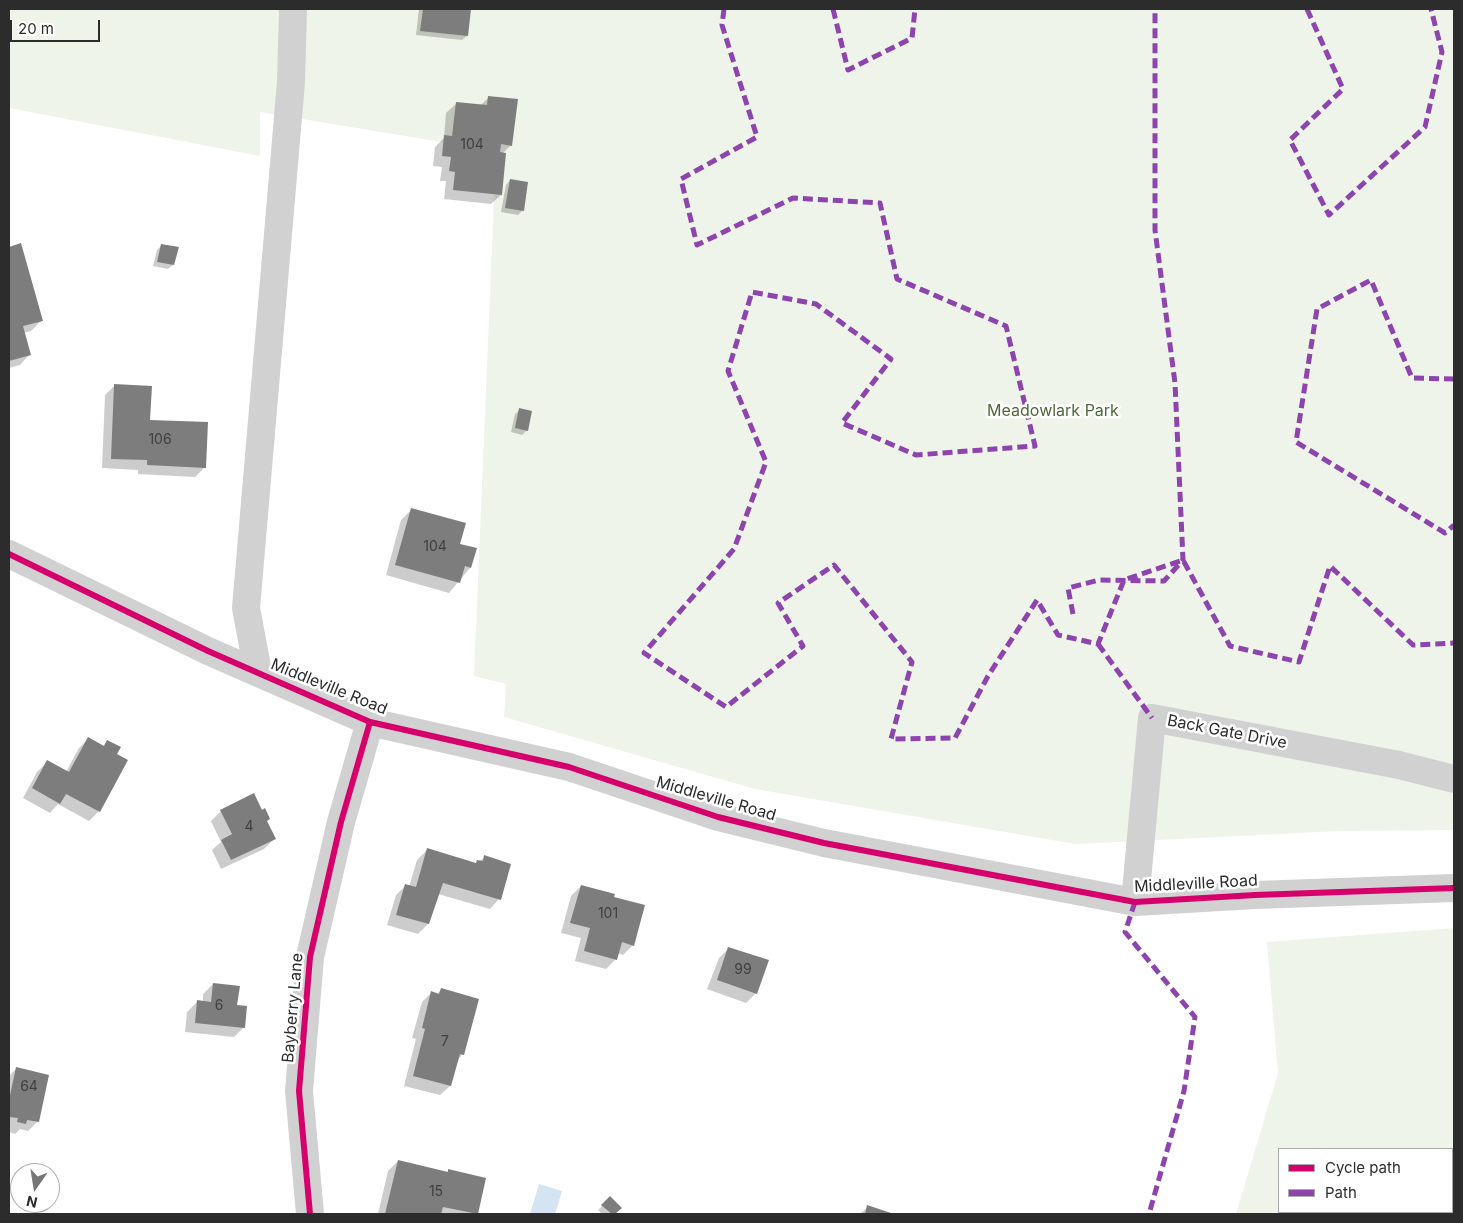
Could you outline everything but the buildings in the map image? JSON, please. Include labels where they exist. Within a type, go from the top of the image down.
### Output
[{"type":"street","points":[[258,672],[246,608],[291,82],[293,9]]},
{"type":"street","name":"Middleville Road","points":[[9,554],[208,651],[370,722],[569,767],[718,818],[824,843],[1135,902],[1255,894],[1454,888]]},
{"type":"street","name":"Back Gate Drive","points":[[1135,902],[1152,718],[1399,764],[1454,779]]},
{"type":"street","name":"Bayberry Lane","points":[[310,1214],[299,1091],[310,957],[341,822],[370,722]]},
{"type":"green space","name":"Meadowlark Park","points":[[9,9],[1454,9],[1454,830],[1341,831],[1075,844],[755,789],[504,717],[506,684],[474,676],[496,151],[260,112],[260,156],[9,108]]},
{"type":"green space","points":[[1454,928],[1454,1214],[1236,1214],[1278,1073],[1267,942]]},
{"type":"water","points":[[539,1184],[562,1191],[555,1214],[530,1214]]},
{"type":"marked path","points":[[724,9],[722,25],[757,137],[681,179],[697,245],[793,198],[880,203],[897,279],[1006,326],[1035,446],[916,455],[842,423],[891,359],[816,304],[752,292],[728,371],[766,462],[734,549],[644,653],[726,707],[803,646],[778,603],[834,565],[912,662],[891,739],[955,738],[988,676],[1037,600],[1058,635],[1098,644],[1124,580],[1183,560],[1230,646],[1299,662],[1330,566],[1413,645],[1454,643]]},
{"type":"marked path","points":[[833,9],[848,70],[912,38],[915,9]]},
{"type":"marked path","points":[[1073,614],[1068,588],[1099,580],[1164,581],[1183,560],[1175,383],[1155,230],[1155,9]]},
{"type":"marked path","points":[[1307,9],[1343,89],[1290,140],[1329,215],[1425,127],[1442,52],[1431,9]]},
{"type":"marked path","points":[[1454,379],[1412,378],[1371,280],[1317,309],[1296,442],[1445,533],[1454,525]]},
{"type":"marked path","points":[[1098,644],[1152,718]]},
{"type":"marked path","points":[[1135,902],[1125,932],[1195,1017],[1184,1091],[1149,1214]]},
{"type":"cycle path","points":[[9,554],[208,651],[370,722],[569,767],[718,817],[824,843],[1135,902],[1255,895],[1454,888]]},
{"type":"cycle path","points":[[310,1214],[299,1091],[310,957],[341,822],[370,722]]}]
